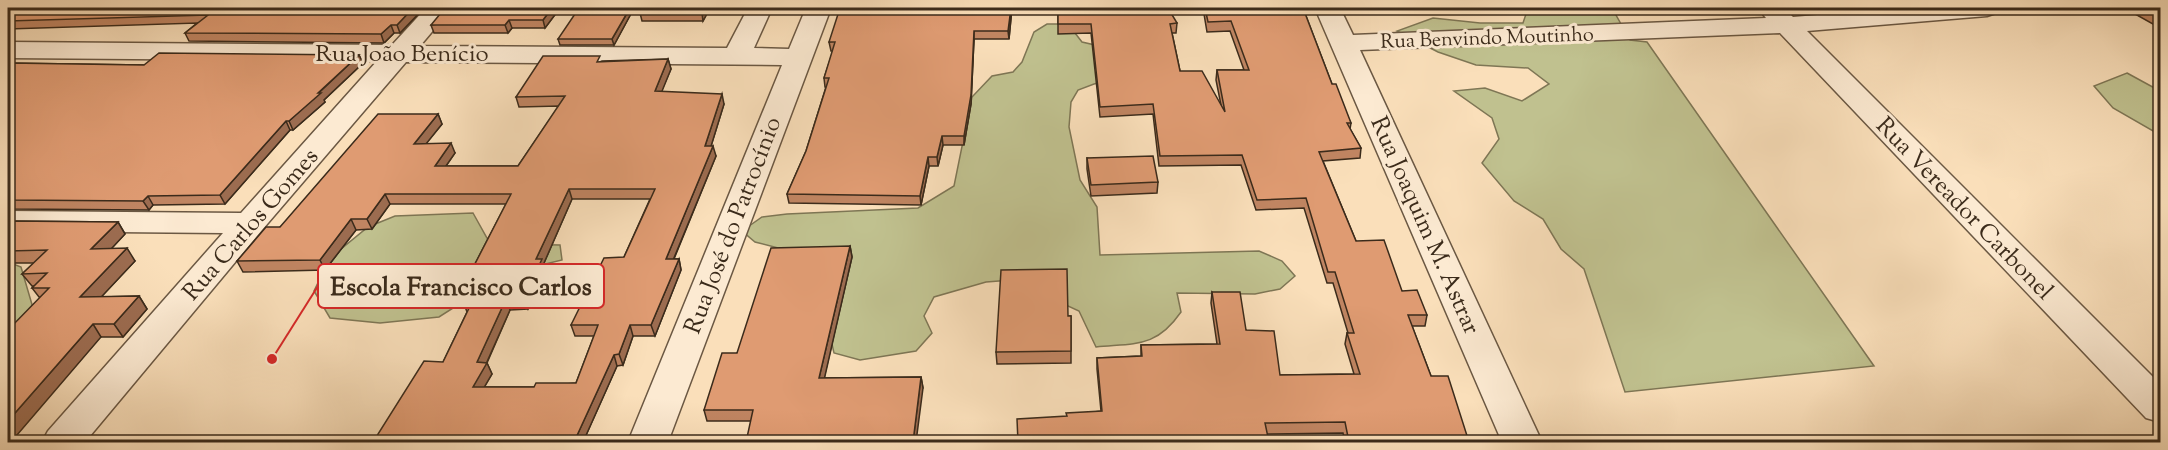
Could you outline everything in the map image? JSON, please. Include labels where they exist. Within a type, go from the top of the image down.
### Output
[{"type":"street","name":"Rua Carlos Gomes","points":[[62,442],[439,8]]},
{"type":"street","points":[[737,55],[760,8]]},
{"type":"street","name":"Rua José do Patrocínio","points":[[648,442],[818,8]]},
{"type":"street","name":"Rua Joaquim M. Astrar","points":[[1329,8],[1522,442]]},
{"type":"street","name":"Rua Benvindo Moutinho","points":[[1346,43],[1778,16],[1987,8]]},
{"type":"street","name":"Rua Vereador Carbonel","points":[[1778,16],[2160,408]]},
{"type":"street","name":"Rua João Benício","points":[[8,50],[797,57]]},
{"type":"street","points":[[8,221],[250,223]]},
{"type":"green space","points":[[1528,8],[1612,8],[1630,40],[1647,42],[1874,366],[1625,392],[1584,269],[1561,249],[1543,219],[1514,201],[1482,163],[1499,139],[1492,118],[1454,91],[1485,88],[1522,101],[1549,84],[1528,68],[1476,65],[1438,52],[1397,31],[1433,18],[1480,23],[1523,23]]},
{"type":"green space","points":[[1047,24],[1068,24],[1082,42],[1121,51],[1132,75],[1078,90],[1071,102],[1069,127],[1080,180],[1097,207],[1100,255],[1259,251],[1282,261],[1295,276],[1280,289],[1255,294],[1177,293],[1181,312],[1172,324],[1154,338],[1134,344],[1096,347],[1079,311],[1012,280],[986,282],[934,297],[924,316],[932,333],[916,351],[860,360],[834,353],[814,267],[801,254],[755,242],[742,231],[762,217],[918,208],[954,186],[972,97],[992,76],[1013,72],[1022,62],[1034,32]]},
{"type":"green space","points":[[2127,73],[2160,91],[2160,135],[2113,108],[2094,86]]},
{"type":"green space","points":[[473,213],[487,238],[508,244],[560,245],[562,260],[508,273],[439,317],[380,323],[330,318],[314,291],[330,258],[368,227],[395,216]]},
{"type":"green space","points":[[8,262],[21,267],[33,308],[8,350]]},
{"type":"building","points":[[8,8],[413,8],[397,25],[391,25],[381,34],[185,33],[208,15],[8,21]]},
{"type":"building","points":[[445,8],[552,8],[543,20],[509,20],[505,25],[431,25]]},
{"type":"building","points":[[579,8],[630,8],[612,39],[558,39]]},
{"type":"building","points":[[643,8],[704,8],[702,13],[640,13]]},
{"type":"building","points":[[840,8],[1011,8],[1008,31],[974,31],[971,95],[964,136],[942,136],[937,157],[928,157],[920,196],[787,194],[806,151],[829,78],[824,78],[835,42],[829,42]]},
{"type":"building","points":[[1058,8],[1168,8],[1177,23],[1170,24],[1180,71],[1202,71],[1225,112],[1217,70],[1249,70],[1231,21],[1208,22],[1205,8],[1303,8],[1332,84],[1336,84],[1351,123],[1347,123],[1361,148],[1319,152],[1356,241],[1384,240],[1402,291],[1417,290],[1427,315],[1408,315],[1431,376],[1448,376],[1469,442],[1349,442],[1345,422],[1265,423],[1269,442],[1018,442],[1017,419],[1102,411],[1097,358],[1142,356],[1141,345],[1220,344],[1212,292],[1240,292],[1246,330],[1274,331],[1280,375],[1360,374],[1347,333],[1354,333],[1335,272],[1328,272],[1306,198],[1257,200],[1242,155],[1160,156],[1153,104],[1100,107],[1091,24],[1058,24]]},
{"type":"building","points":[[2148,8],[2160,8],[2160,14]]},
{"type":"building","points":[[159,53],[359,55],[318,93],[321,93],[289,121],[286,121],[220,195],[148,196],[143,201],[8,200],[8,63],[144,65]]},
{"type":"building","points":[[543,56],[600,56],[597,62],[668,59],[655,91],[722,94],[705,146],[713,146],[666,259],[679,259],[651,325],[630,325],[619,354],[614,355],[574,442],[373,442],[424,361],[443,362],[473,300],[463,301],[469,289],[462,289],[511,194],[385,194],[367,219],[351,219],[320,260],[237,261],[266,227],[280,227],[378,114],[438,114],[414,144],[451,143],[435,166],[518,166],[565,96],[516,97]],"holes":[[[569,189],[655,189],[624,257],[604,258],[571,325],[598,325],[576,383],[536,383],[534,387],[473,387],[487,363],[477,362],[506,299],[524,298],[542,259],[536,259]]]},
{"type":"building","points":[[1153,156],[1158,182],[1091,185],[1087,158]]},
{"type":"building","points":[[8,221],[118,222],[91,249],[127,248],[80,297],[139,296],[114,324],[93,324],[8,421],[8,330],[49,288],[32,288],[47,273],[22,274],[47,250],[8,251]]},
{"type":"building","points":[[850,246],[819,378],[921,377],[913,442],[746,442],[753,410],[704,410],[722,353],[737,353],[771,248]]},
{"type":"building","points":[[1067,269],[1071,351],[996,352],[1001,270]]},
{"type":"place","name":"Escola Francisco Carlos","points":[[272,359]]}]
